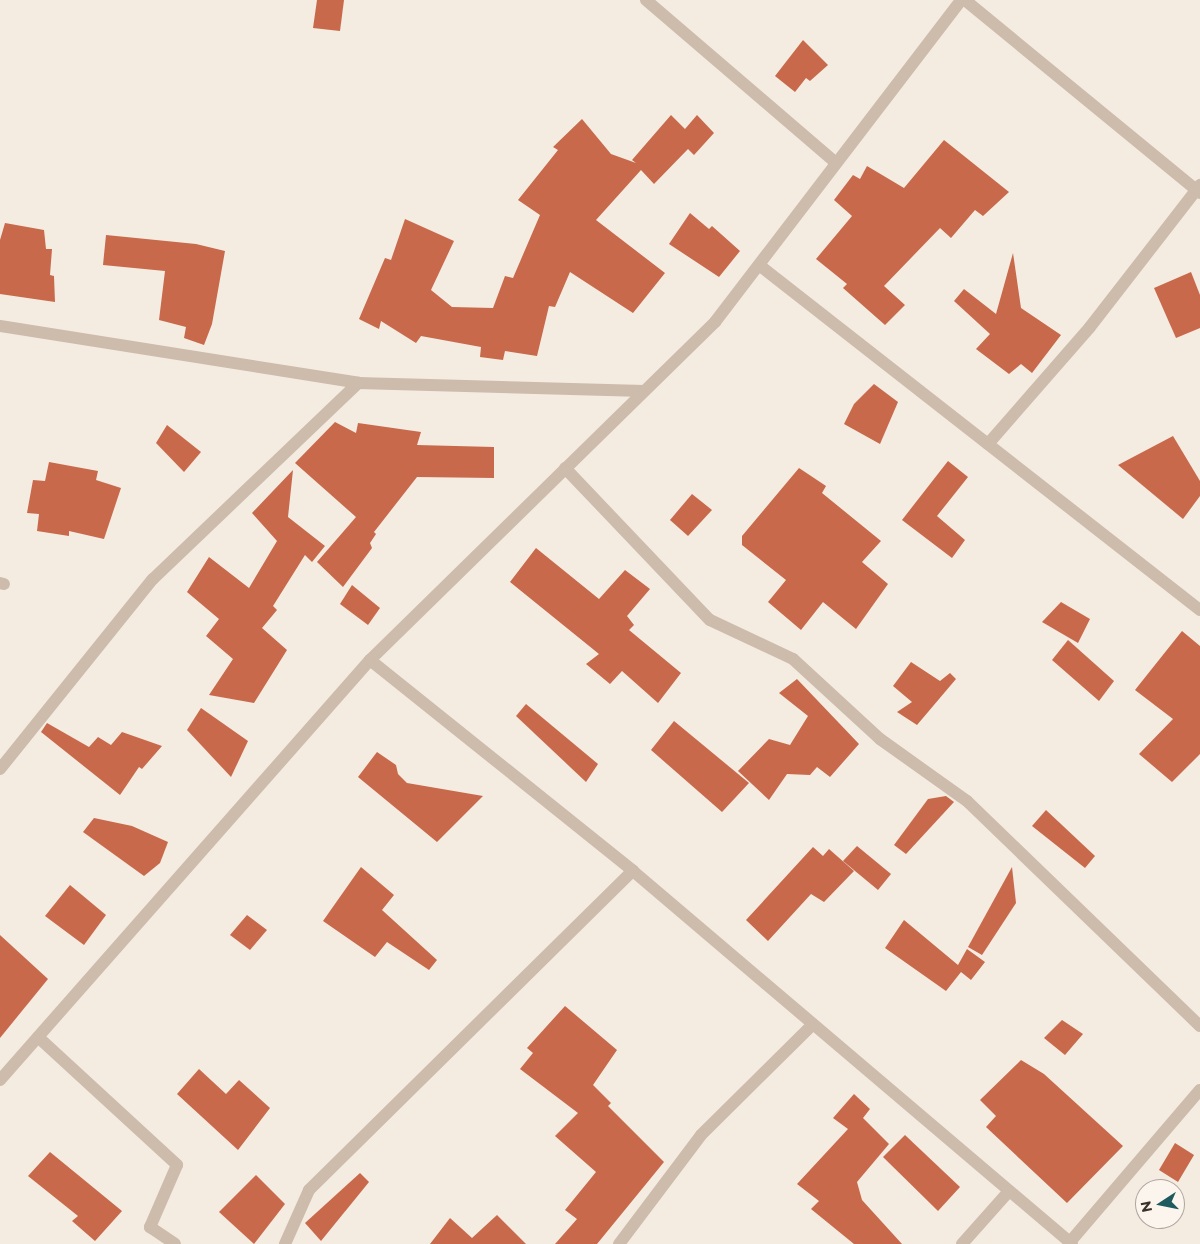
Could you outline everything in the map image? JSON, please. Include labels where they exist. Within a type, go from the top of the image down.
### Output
[{"type":"street","points":[[646,0],[836,163]]},
{"type":"street","points":[[0,1080],[370,660],[715,322],[961,0]]},
{"type":"street","points":[[966,0],[1199,189],[1090,327],[988,444]]},
{"type":"street","points":[[758,265],[1200,610]]},
{"type":"street","points":[[0,326],[358,383],[644,392]]},
{"type":"street","points":[[0,769],[153,578],[358,383]]},
{"type":"street","points":[[565,468],[710,620],[794,659],[880,739],[968,801],[1200,1026]]},
{"type":"street","points":[[370,660],[633,871],[812,1025],[1071,1243],[1200,1090]]},
{"type":"street","points":[[285,1244],[309,1190],[633,871]]},
{"type":"street","points":[[619,1244],[701,1135],[812,1025]]},
{"type":"street","points":[[38,1036],[177,1165],[150,1227],[175,1244]]},
{"type":"street","points":[[962,1244],[1009,1191]]},
{"type":"building","points":[[317,0],[344,0],[340,31],[313,28]]},
{"type":"building","points":[[803,40],[828,65],[810,81],[806,78],[795,92],[775,76]]},
{"type":"building","points":[[671,115],[685,129],[697,115],[714,133],[694,155],[688,149],[654,184],[641,170],[596,220],[665,273],[633,313],[570,272],[555,307],[549,306],[537,356],[505,351],[503,360],[480,357],[481,347],[421,336],[416,343],[381,321],[379,329],[359,319],[385,258],[391,260],[405,219],[454,241],[431,290],[452,307],[493,308],[505,276],[513,278],[540,215],[518,200],[558,150],[553,147],[582,119],[611,154],[636,163],[632,160]]},
{"type":"building","points":[[944,140],[1009,192],[983,216],[975,210],[951,238],[940,228],[884,286],[905,305],[885,325],[843,288],[847,284],[816,259],[852,216],[834,200],[853,175],[860,179],[867,166],[904,188]]},
{"type":"building","points":[[690,213],[709,229],[712,226],[740,251],[719,277],[669,244]]},
{"type":"building","points":[[5,223],[44,230],[46,249],[52,249],[50,275],[54,276],[55,302],[0,294],[0,240]]},
{"type":"building","points":[[106,235],[196,244],[225,251],[212,324],[204,345],[184,338],[186,327],[159,320],[165,271],[103,265]]},
{"type":"building","points":[[1013,253],[1021,308],[1061,335],[1032,373],[1021,364],[1009,374],[976,349],[990,334],[954,301],[964,289],[996,314]]},
{"type":"building","points":[[1191,272],[1200,295],[1200,328],[1176,338],[1154,288]]},
{"type":"building","points":[[874,384],[898,402],[880,444],[844,424],[854,404]]},
{"type":"building","points":[[335,422],[356,433],[358,423],[421,432],[417,445],[494,447],[494,478],[417,477],[374,532],[376,534],[370,543],[372,548],[343,587],[317,562],[356,517],[295,463]]},
{"type":"building","points":[[167,425],[201,452],[184,472],[156,443]]},
{"type":"building","points":[[1173,436],[1200,481],[1200,496],[1183,519],[1118,465]]},
{"type":"building","points":[[948,461],[968,477],[937,516],[965,540],[952,558],[902,520]]},
{"type":"building","points":[[49,462],[98,471],[96,480],[121,488],[104,539],[69,531],[69,536],[37,531],[39,514],[27,513],[33,480],[45,481]]},
{"type":"building","points":[[799,468],[826,486],[822,493],[881,541],[862,562],[888,584],[856,629],[823,602],[801,630],[768,602],[786,580],[742,545],[742,536]]},
{"type":"building","points":[[293,470],[288,517],[325,546],[312,562],[305,555],[273,606],[277,610],[262,628],[287,650],[254,703],[209,695],[233,659],[206,636],[219,619],[187,592],[209,557],[249,588],[277,541],[252,513]]},
{"type":"building","points":[[692,494],[712,510],[688,536],[670,520]]},
{"type":"building","points":[[536,548],[599,599],[625,570],[650,589],[627,616],[634,625],[629,630],[681,673],[658,703],[622,671],[610,684],[586,664],[599,654],[510,582]]},
{"type":"building","points":[[352,585],[380,608],[368,625],[340,604]]},
{"type":"building","points":[[1061,602],[1090,619],[1078,643],[1042,622]]},
{"type":"building","points":[[1182,631],[1200,646],[1200,754],[1172,782],[1139,754],[1173,719],[1135,690]]},
{"type":"building","points":[[1068,640],[1114,681],[1099,701],[1052,660]]},
{"type":"building","points":[[911,662],[940,681],[950,673],[956,679],[917,725],[897,712],[912,702],[893,686]]},
{"type":"building","points":[[797,679],[859,744],[830,777],[817,767],[810,775],[787,774],[769,800],[738,771],[769,739],[790,745],[808,716],[779,693]]},
{"type":"building","points":[[526,704],[598,764],[586,782],[516,716]]},
{"type":"building","points":[[201,708],[248,741],[231,777],[187,730]]},
{"type":"building","points":[[674,721],[749,783],[722,812],[651,750]]},
{"type":"building","points":[[47,723],[89,747],[98,737],[111,745],[122,732],[162,746],[142,769],[139,767],[120,795],[41,732]]},
{"type":"building","points":[[377,752],[396,765],[398,774],[407,783],[483,796],[437,842],[358,777]]},
{"type":"building","points":[[946,796],[954,802],[906,854],[894,845],[928,799]]},
{"type":"building","points":[[1046,810],[1095,856],[1085,868],[1032,826]]},
{"type":"building","points":[[94,818],[132,826],[168,842],[160,863],[144,876],[83,832]]},
{"type":"building","points":[[857,846],[891,874],[878,890],[843,861]]},
{"type":"building","points":[[813,847],[823,856],[829,849],[854,871],[824,902],[811,894],[768,941],[746,920]]},
{"type":"building","points":[[361,867],[394,895],[382,910],[437,960],[429,970],[387,942],[375,957],[323,921]]},
{"type":"building","points":[[1012,867],[1016,903],[982,955],[968,947]]},
{"type":"building","points":[[70,885],[106,915],[84,945],[45,916]]},
{"type":"building","points":[[247,915],[267,930],[250,950],[230,935]]},
{"type":"building","points":[[904,920],[958,965],[967,949],[985,962],[971,980],[961,972],[946,991],[885,948]]},
{"type":"building","points":[[0,935],[48,979],[0,1038]]},
{"type":"building","points":[[565,1006],[617,1050],[593,1085],[611,1103],[608,1106],[664,1162],[597,1244],[555,1244],[577,1219],[565,1210],[596,1172],[555,1136],[578,1113],[520,1069],[533,1053],[527,1048]]},
{"type":"building","points":[[1062,1020],[1083,1034],[1065,1055],[1044,1038]]},
{"type":"building","points":[[1021,1060],[1044,1074],[1123,1146],[1067,1203],[986,1127],[996,1116],[980,1100]]},
{"type":"building","points":[[199,1069],[226,1094],[239,1080],[270,1108],[238,1150],[177,1094]]},
{"type":"building","points":[[854,1094],[870,1109],[863,1118],[889,1144],[857,1182],[862,1200],[902,1244],[854,1244],[811,1209],[819,1201],[797,1184],[848,1129],[833,1118]]},
{"type":"building","points":[[905,1135],[960,1187],[938,1211],[883,1157]]},
{"type":"building","points":[[1175,1143],[1194,1155],[1180,1179],[1173,1179],[1159,1170]]},
{"type":"building","points":[[50,1152],[122,1211],[95,1241],[72,1221],[78,1216],[28,1176]]},
{"type":"building","points":[[360,1173],[369,1182],[321,1241],[305,1223]]},
{"type":"building","points":[[256,1175],[285,1204],[254,1244],[219,1212]]},
{"type":"building","points":[[497,1215],[526,1244],[430,1244],[450,1218],[472,1238]]}]
